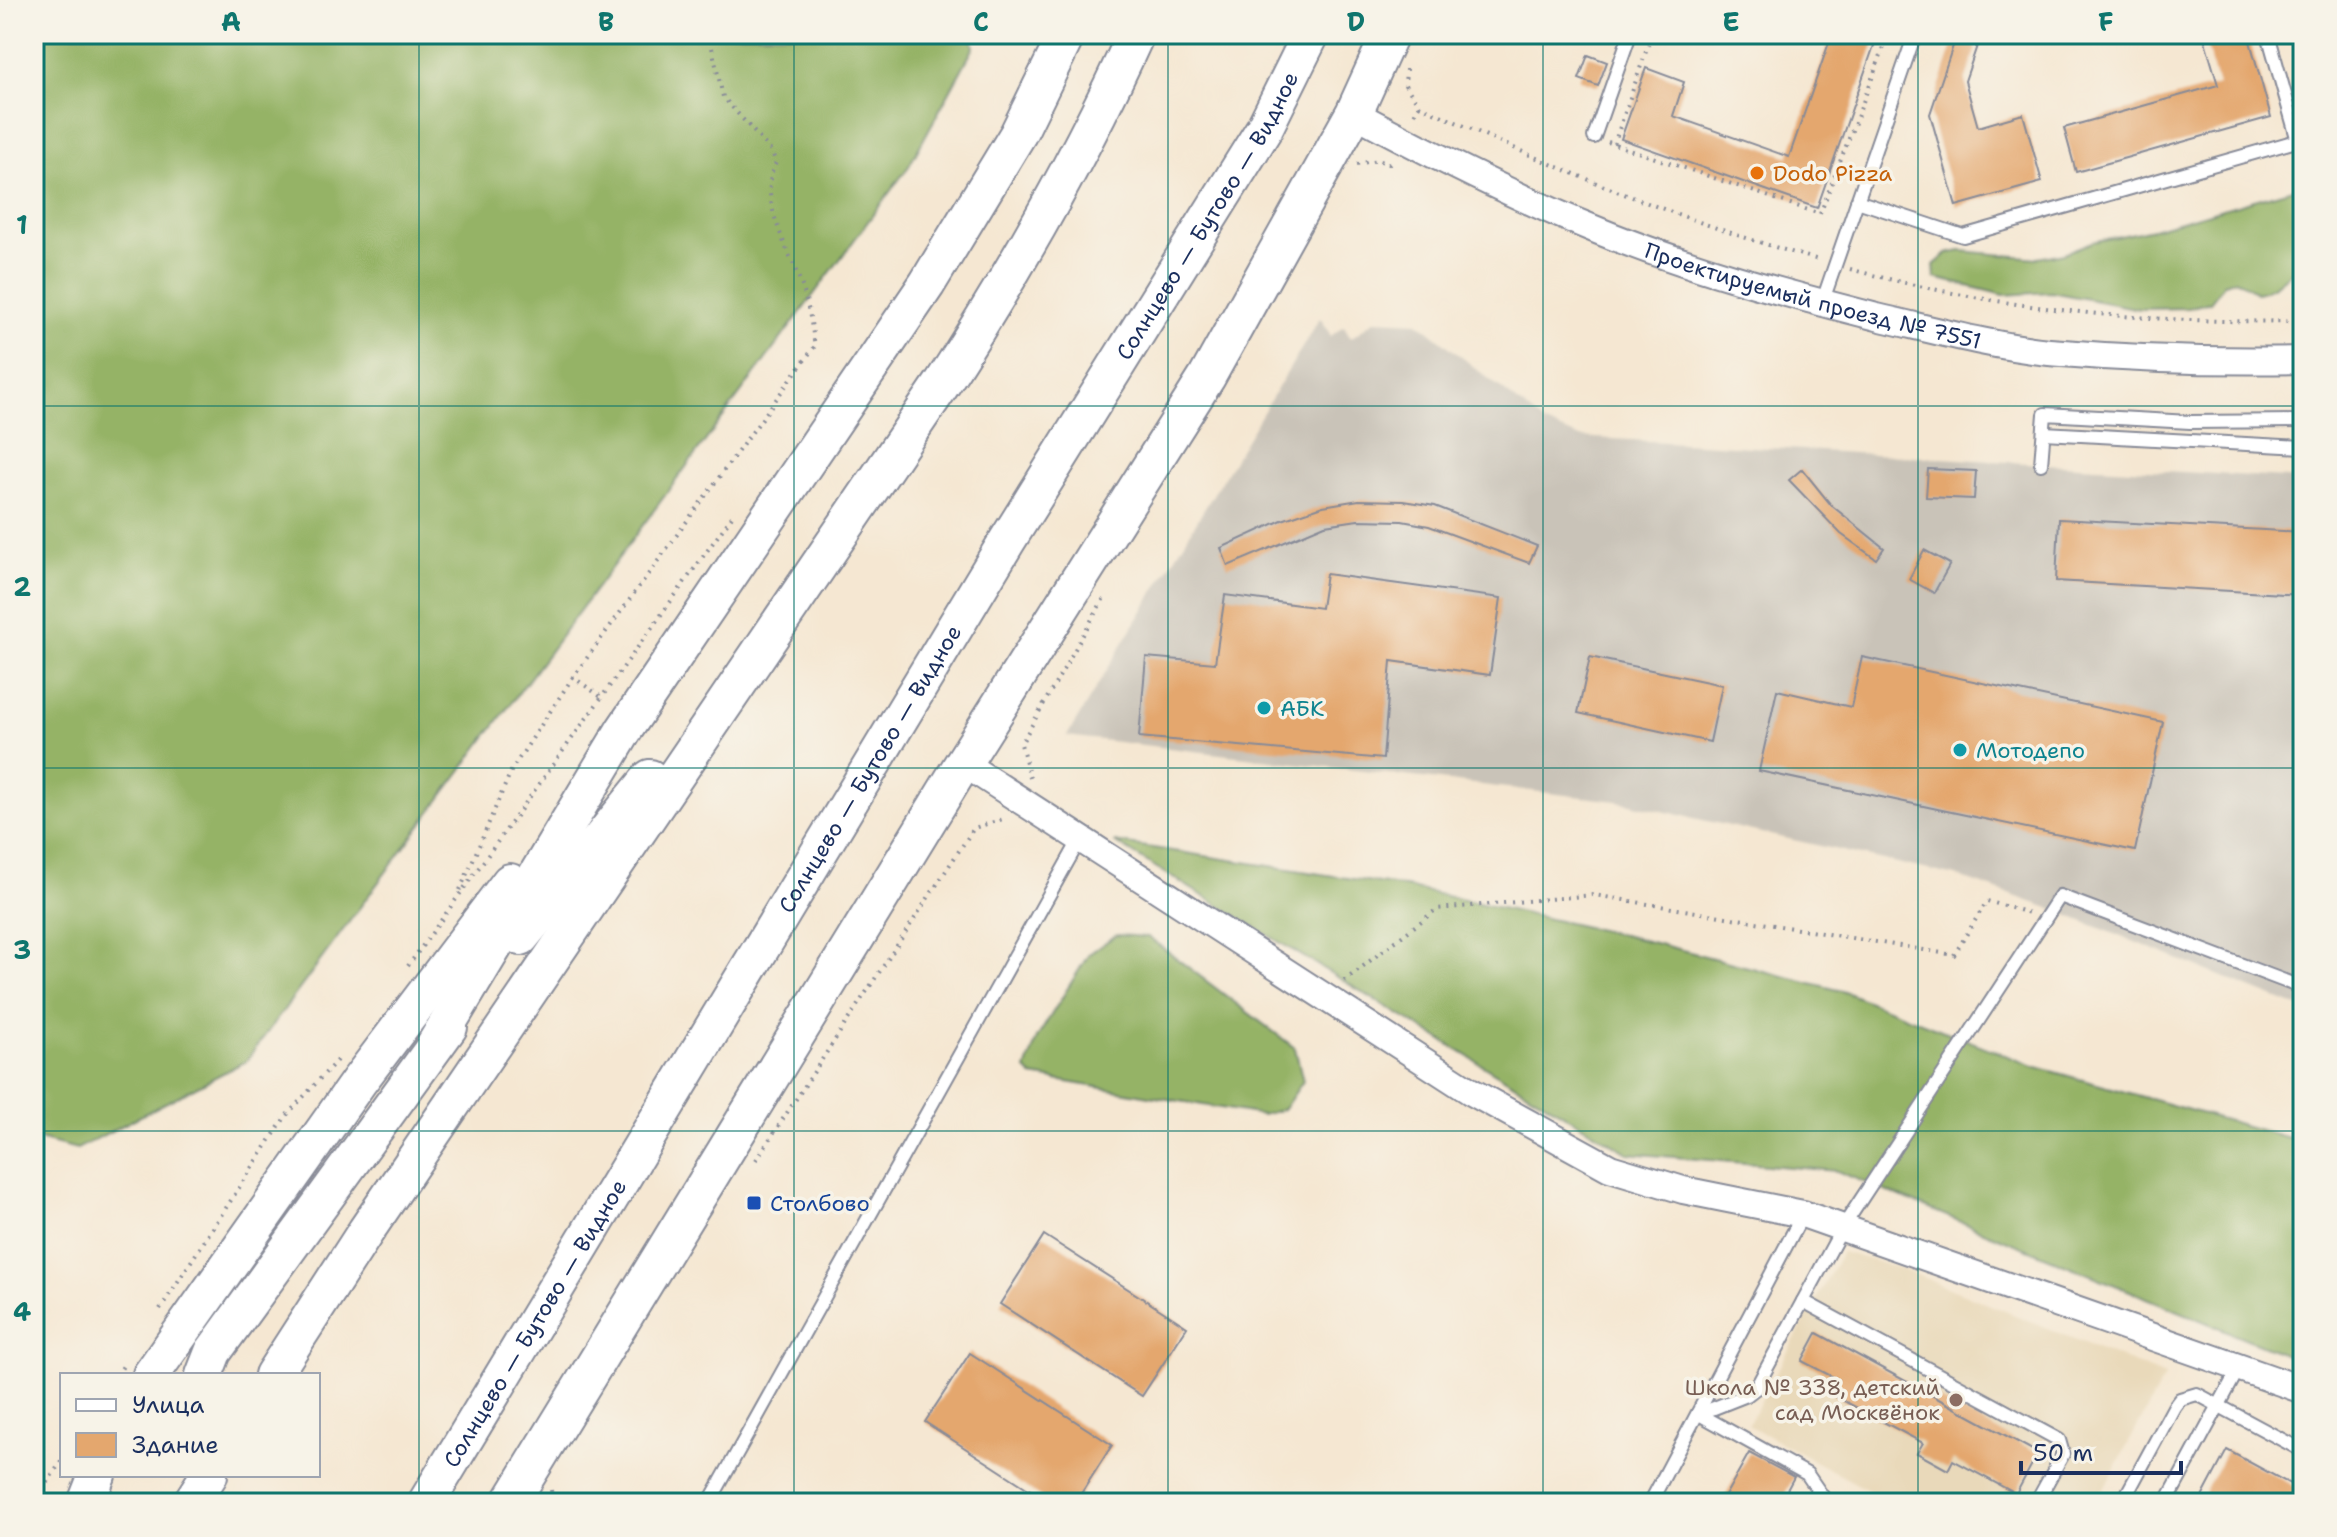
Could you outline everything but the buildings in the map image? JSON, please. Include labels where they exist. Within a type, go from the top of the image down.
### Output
[{"type":"main road","points":[[138,1368],[624,730],[927,284],[1018,134],[1067,34]]},
{"type":"main road","points":[[274,1373],[366,1231],[826,558],[999,296],[1072,164],[1136,34]]},
{"type":"main road","name":"Солнцево — Бутово — Видное","points":[[426,1503],[1007,541],[1264,129],[1311,34]]},
{"type":"main road","points":[[516,1499],[963,763],[1207,377],[1354,113],[1390,34]]},
{"type":"main road","points":[[205,1373],[213,1352],[295,1243],[434,1046],[826,558]]},
{"type":"main road","points":[[434,1046],[624,730]]},
{"type":"main road","points":[[86,1503],[96,1477]]},
{"type":"main road","points":[[183,1477],[185,1503]]},
{"type":"main road","points":[[191,1503],[208,1477]]},
{"type":"street","name":"Проектируемый проезд № 7551","points":[[1354,113],[1472,175],[1602,233],[1710,272],[1822,303],[1969,339],[2047,351],[2243,361],[2303,360]]},
{"type":"street","points":[[963,763],[1079,841],[1470,1091],[1610,1168],[1683,1190],[1803,1214],[2303,1390]]},
{"type":"lane","points":[[1594,137],[1630,34]]},
{"type":"lane","points":[[1822,303],[1915,34]]},
{"type":"lane","points":[[1857,201],[1963,236],[2300,140],[2268,34]]},
{"type":"lane","points":[[2041,464],[2045,414],[2190,422],[2303,421]]},
{"type":"lane","points":[[2044,433],[2303,447]]},
{"type":"lane","points":[[709,1503],[1079,841]]},
{"type":"lane","points":[[1699,1414],[1747,1395],[1756,1388],[1843,1227],[2060,896],[2303,988]]},
{"type":"lane","points":[[1650,1503],[1803,1214]]},
{"type":"lane","points":[[1803,1301],[2059,1440],[2063,1454],[2036,1503]]},
{"type":"lane","points":[[2166,1503],[2239,1368]]},
{"type":"lane","points":[[2122,1503],[2180,1399],[2197,1394],[2303,1451]]},
{"type":"lane","points":[[1699,1414],[1799,1469],[1813,1481],[1827,1503]]},
{"type":"path","points":[[456,899],[512,769],[573,677],[815,346],[804,292],[776,221],[769,174],[776,163],[772,152],[723,97],[709,34]]},
{"type":"path","points":[[1614,144],[1652,34]]},
{"type":"path","points":[[1594,137],[1820,214],[1889,34]]},
{"type":"path","points":[[403,972],[736,511]]},
{"type":"path","points":[[573,677],[600,697]]},
{"type":"path","points":[[748,1172],[974,828],[1012,816]]},
{"type":"path","points":[[1324,997],[1437,909],[1594,895],[1954,955],[1987,901],[2046,918]]},
{"type":"path","points":[[159,1310],[286,1116],[340,1057]]},
{"type":"path","points":[[34,1503],[60,1463]]},
{"type":"path","points":[[2046,1485],[2080,1503]]},
{"type":"shaded area","points":[[1320,318],[1331,336],[1344,326],[1351,338],[1375,320],[1418,322],[1545,424],[1578,437],[2303,479],[2303,1009],[2052,909],[1956,876],[1617,801],[1067,736]]},
{"type":"shaded area","name":"Школа № 338, детский сад Москвёнок","points":[[1842,1252],[1902,1269],[2165,1376],[2096,1503],[1892,1503],[1748,1425]]},
{"type":"green space","points":[[34,34],[972,34],[974,47],[909,166],[246,1061],[77,1149],[34,1138]]},
{"type":"green space","points":[[2303,186],[2303,268],[2290,273],[2265,291],[2256,293],[2236,279],[2225,283],[2210,302],[2188,308],[2140,309],[2051,292],[2004,295],[1935,278],[1934,265],[1947,254],[1961,251],[2038,258]]},
{"type":"green space","points":[[1114,842],[1405,887],[1627,936],[1842,991],[2033,1066],[2303,1142],[2303,1362],[1837,1171],[1628,1153]]},
{"type":"green space","points":[[1116,935],[1148,937],[1295,1048],[1303,1081],[1284,1109],[1262,1115],[1032,1076],[1026,1070],[1037,1038],[1089,954]]},
{"type":"place","name":"Dodo Pizza","points":[[1757,173]]},
{"type":"place","name":"АБК","points":[[1264,708]]},
{"type":"place","name":"Мотодепо","points":[[1960,750]]},
{"type":"place","name":"Столбово","points":[[754,1203]]},
{"type":"place","name":"Школа № 338, детский сад Москвёнок","points":[[1956,1400]]}]
